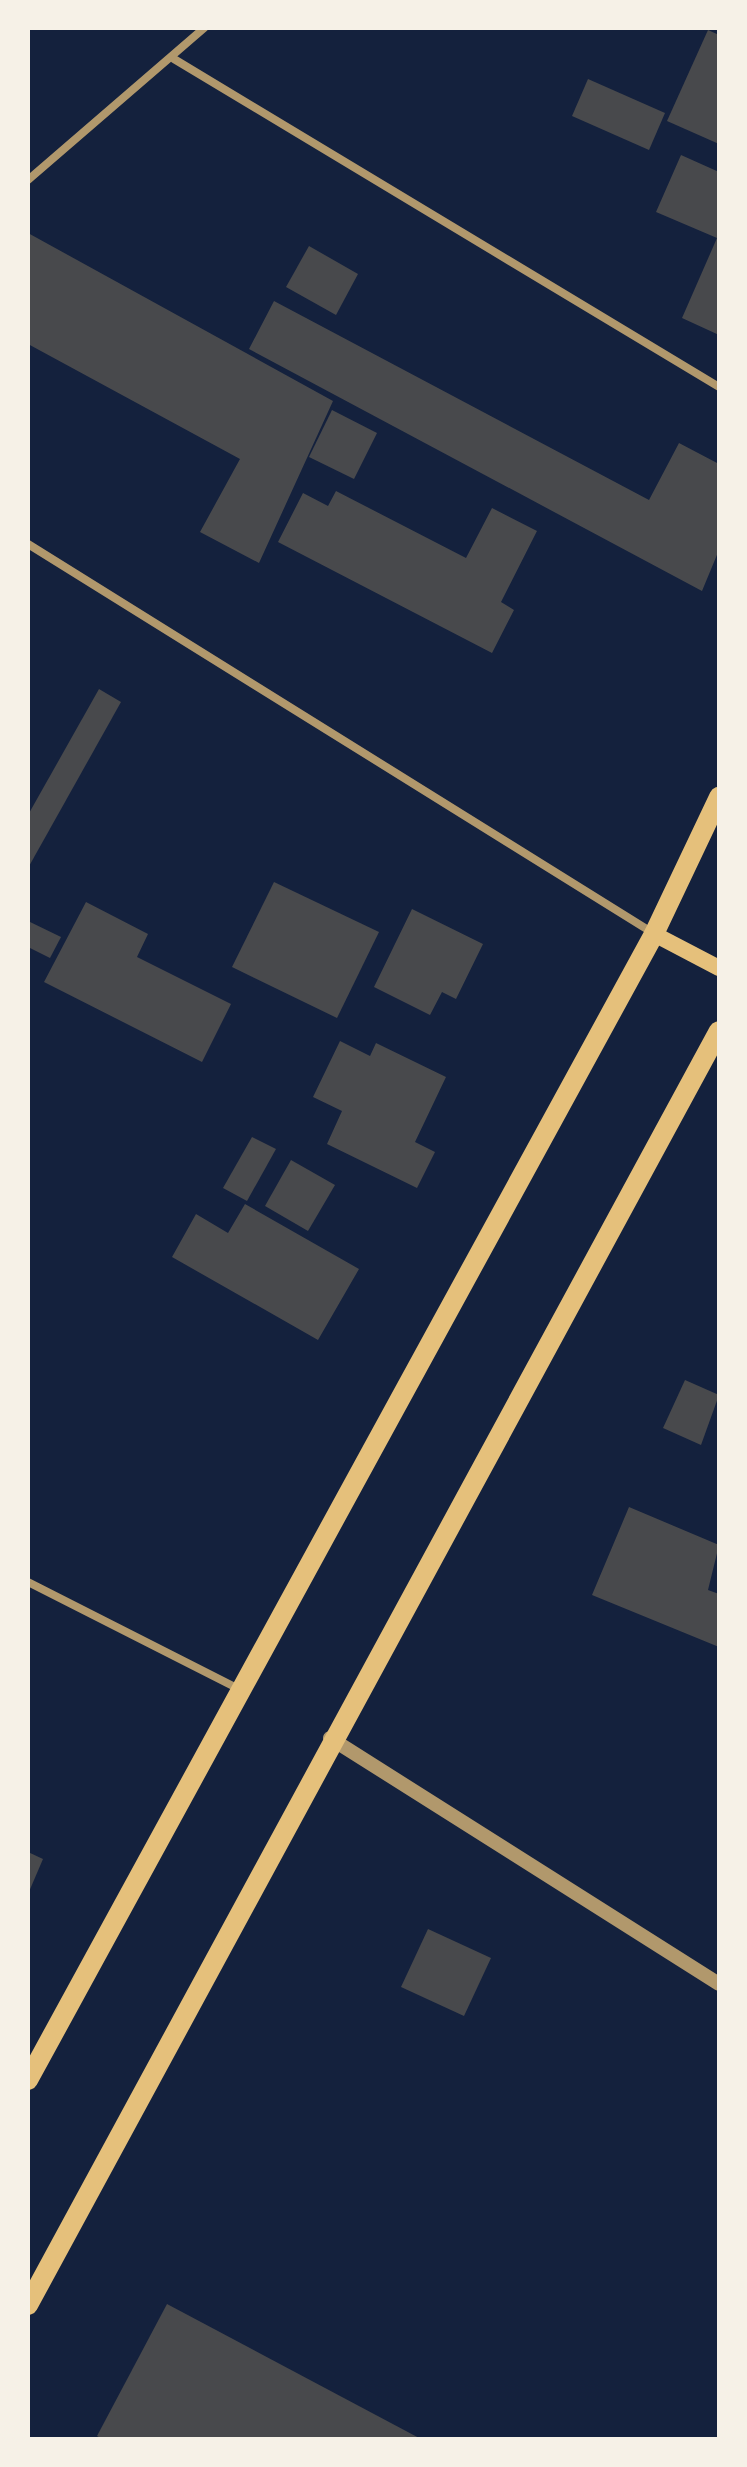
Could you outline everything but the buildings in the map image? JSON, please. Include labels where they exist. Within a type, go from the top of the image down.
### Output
[{"type":"main road","points":[[28,2080],[654,934],[719,797]]},
{"type":"main road","points":[[654,934],[719,968]]},
{"type":"main road","points":[[28,2305],[330,1738],[719,1031]]},
{"type":"street","points":[[28,180],[174,59],[204,28]]},
{"type":"street","points":[[174,59],[719,387]]},
{"type":"street","points":[[28,544],[654,934]]},
{"type":"street","points":[[28,1582],[239,1689]]},
{"type":"street","points":[[330,1738],[719,1984]]}]
